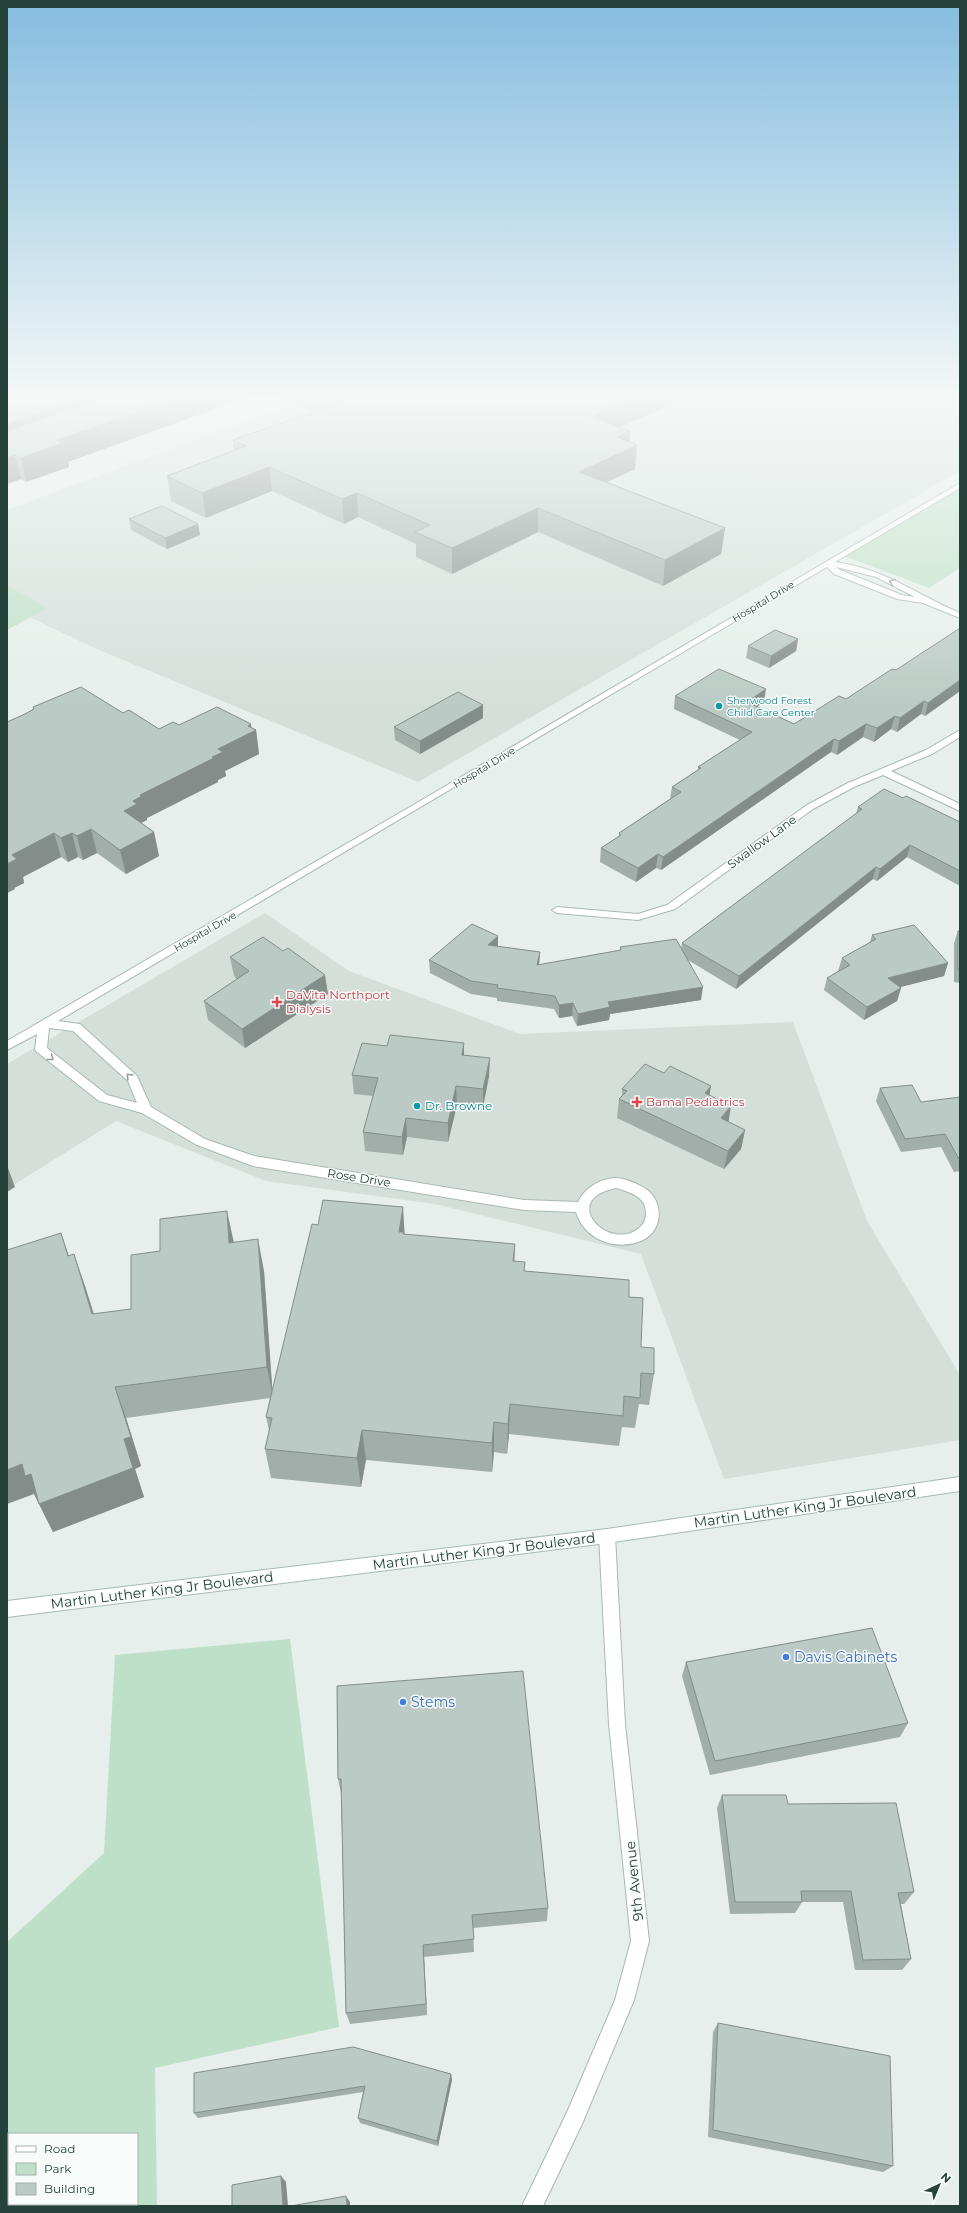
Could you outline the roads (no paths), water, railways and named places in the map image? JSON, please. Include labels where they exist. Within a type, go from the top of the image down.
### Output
[{"type":"street","name":"Hospital Drive","points":[[7,1046],[418,806],[932,501]]},
{"type":"street","points":[[827,563],[837,572],[900,597],[925,601],[960,616]]},
{"type":"street","name":"Swallow Lane","points":[[557,910],[638,917],[671,907],[810,806],[851,785],[885,772],[929,752],[960,733]]},
{"type":"street","points":[[885,772],[960,808]]},
{"type":"street","points":[[44,1024],[76,1027],[133,1078],[146,1110]]},
{"type":"street","name":"Rose Drive","points":[[44,1024],[41,1050],[103,1098],[146,1110],[202,1142],[253,1161],[524,1205],[582,1207]]},
{"type":"street","points":[[616,1183],[628,1185],[638,1189],[647,1196],[653,1205],[654,1214],[652,1223],[646,1231],[626,1239],[614,1239],[593,1230],[586,1223],[582,1207],[587,1196],[594,1189],[604,1185],[616,1183]]},
{"type":"street","name":"Martin Luther King Jr Boulevard","points":[[7,1609],[607,1536],[960,1484]]},
{"type":"street","name":"9th Avenue","points":[[532,2206],[575,2117],[624,2000],[640,1942],[617,1724],[607,1536]]},
{"type":"place","name":"Sherwood Forest Child Care Center","points":[[719,706]]},
{"type":"place","name":"DaVita Northport Dialysis","points":[[277,1002]]},
{"type":"place","name":"Bama Pediatrics","points":[[637,1102]]},
{"type":"place","name":"Dr. Browne","points":[[417,1106]]},
{"type":"place","name":"Davis Cabinets","points":[[786,1657]]},
{"type":"place","name":"Stems","points":[[403,1702]]}]
